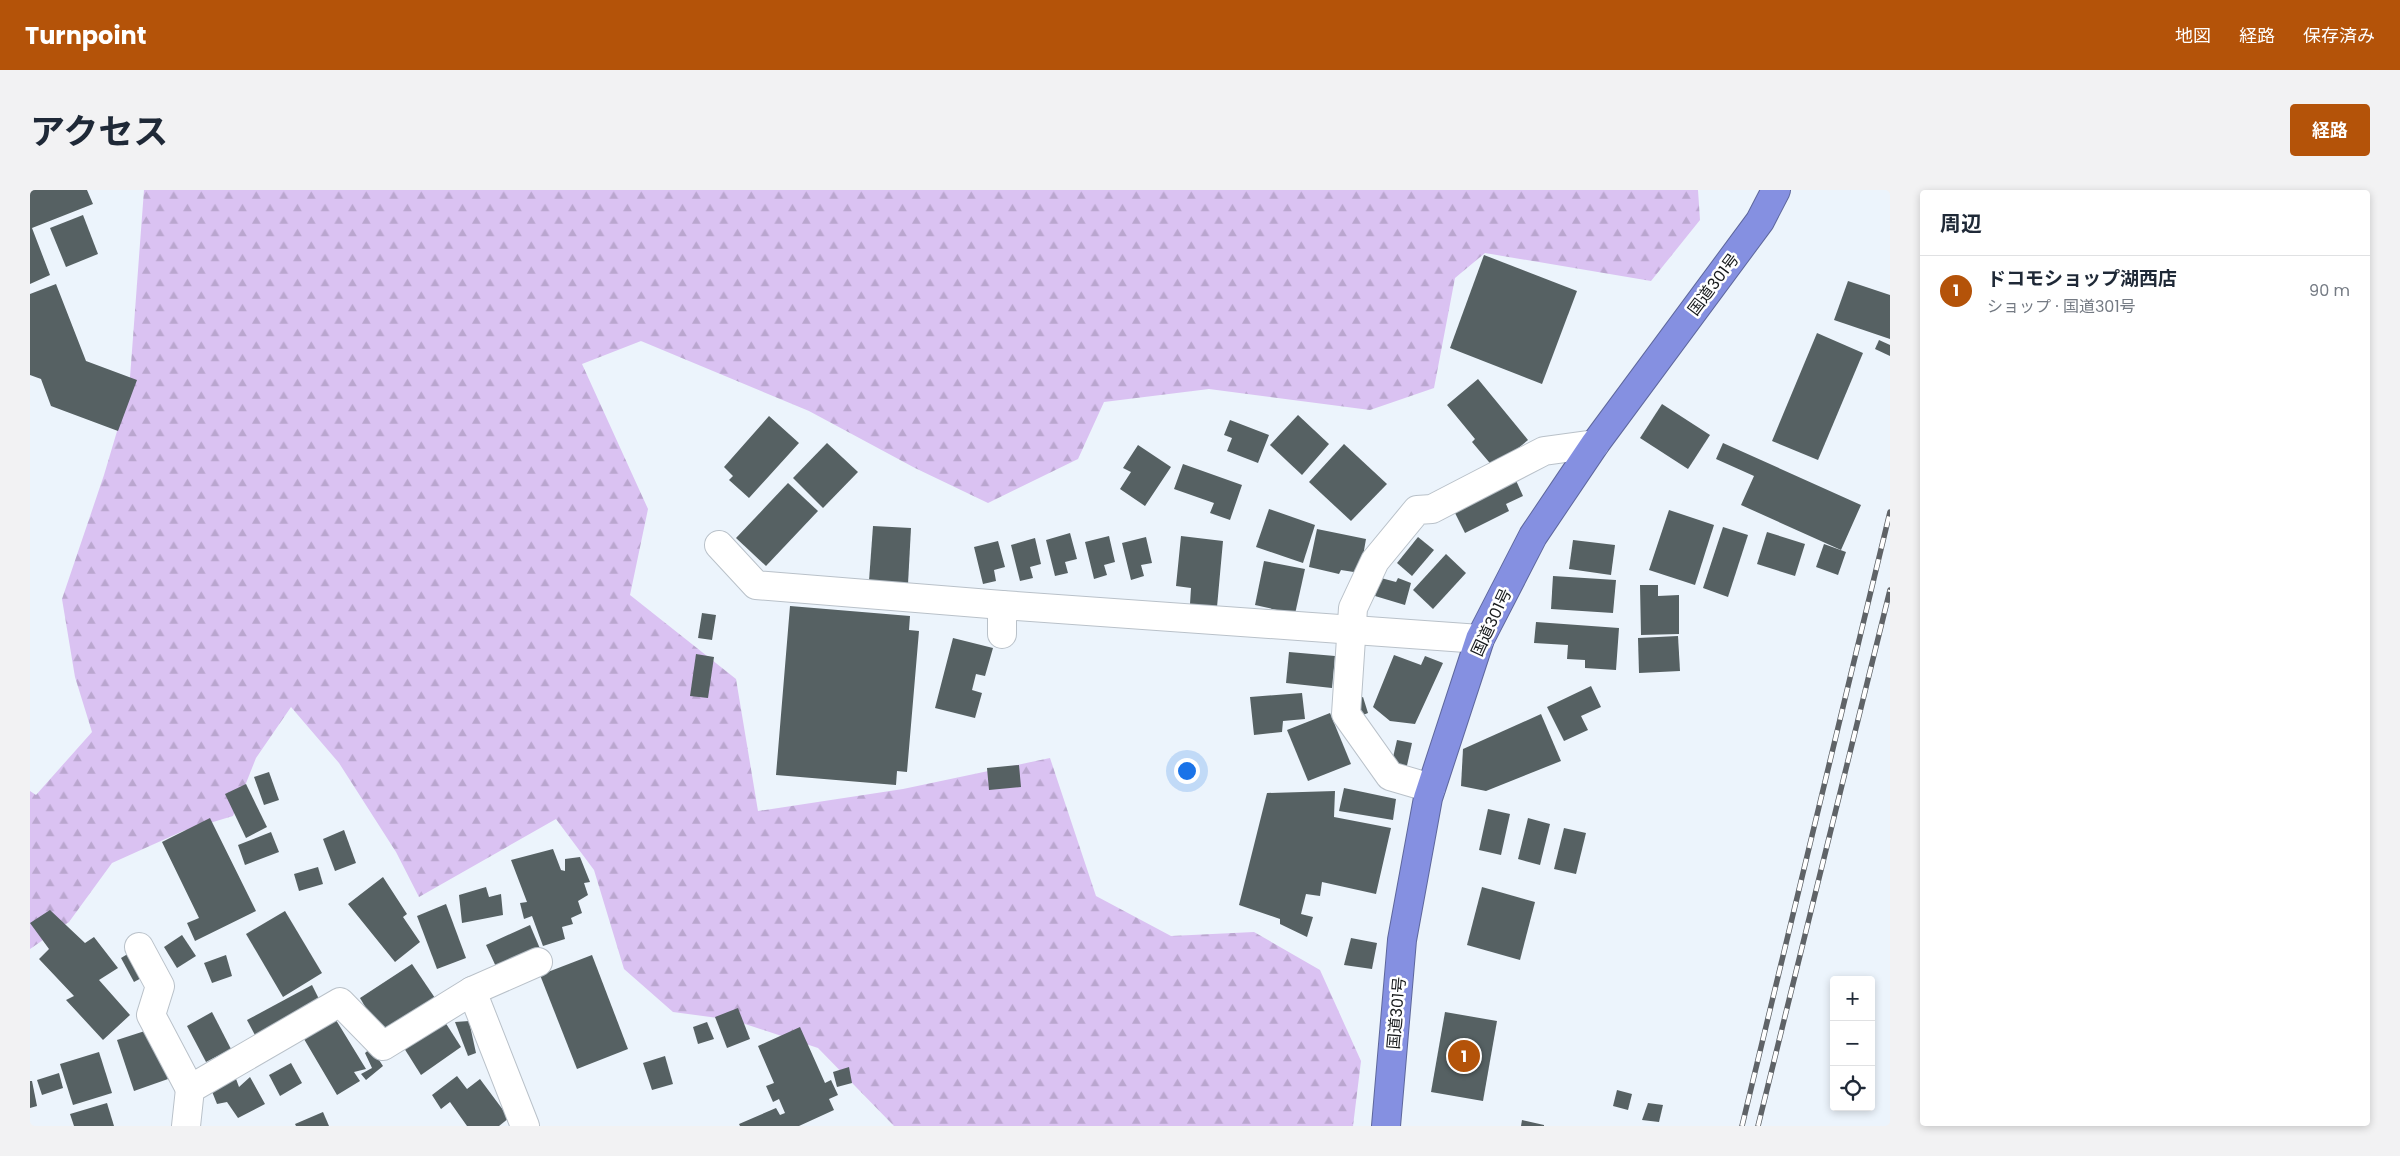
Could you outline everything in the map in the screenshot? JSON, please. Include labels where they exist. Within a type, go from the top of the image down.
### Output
[{"type":"highway","name":"国道301号","points":[[1386,1126],[1402,940],[1431,788],[1480,640],[1533,536],[1595,444],[1760,222],[1776,190]]},
{"type":"street","points":[[1431,788],[1390,776],[1346,714],[1353,608],[1375,561],[1418,510],[1432,509],[1544,451],[1595,444]]},
{"type":"street","points":[[719,546],[756,585],[1002,606],[1480,640]]},
{"type":"street","points":[[1002,606],[1002,634]]},
{"type":"street","points":[[139,947],[160,986],[151,1015],[190,1089],[186,1126]]},
{"type":"street","points":[[190,1089],[340,1002],[383,1046],[472,991],[538,962]]},
{"type":"street","points":[[472,991],[525,1126]]},
{"type":"green space","points":[[144,190],[1698,190],[1700,220],[1651,281],[1485,253],[1455,278],[1434,388],[1370,410],[1209,389],[1104,402],[1078,459],[988,503],[915,468],[809,411],[641,341],[582,364],[648,509],[630,595],[736,679],[758,811],[903,789],[1050,758],[1096,896],[1171,936],[1254,932],[1320,970],[1361,1061],[1353,1126],[894,1126],[818,1048],[733,1020],[673,1012],[624,969],[594,870],[556,819],[419,897],[396,852],[339,763],[291,707],[256,758],[233,816],[183,831],[112,863],[69,922],[30,949],[30,791],[36,795],[92,732],[75,677],[62,599],[104,475],[129,391]]},
{"type":"building","points":[[30,190],[87,190],[93,204],[32,228],[50,275],[30,284]]},
{"type":"building","points":[[83,215],[98,254],[66,267],[50,228]]},
{"type":"building","points":[[1484,255],[1577,291],[1542,384],[1450,348]]},
{"type":"building","points":[[1848,281],[1890,295],[1890,339],[1834,320]]},
{"type":"building","points":[[56,284],[86,361],[137,380],[118,431],[51,406],[41,379],[30,375],[30,294]]},
{"type":"building","points":[[1817,333],[1863,353],[1818,460],[1772,441]]},
{"type":"building","points":[[1879,340],[1890,345],[1890,356],[1875,349]]},
{"type":"building","points":[[1478,379],[1528,440],[1494,468],[1472,442],[1475,439],[1447,405]]},
{"type":"building","points":[[1662,404],[1710,435],[1688,469],[1640,438]]},
{"type":"building","points":[[1298,415],[1329,444],[1302,475],[1270,445]]},
{"type":"building","points":[[769,416],[799,443],[749,498],[729,480],[733,476],[724,467]]},
{"type":"building","points":[[1230,420],[1269,435],[1258,463],[1227,451],[1232,438],[1224,435]]},
{"type":"building","points":[[827,443],[858,472],[823,508],[793,478]]},
{"type":"building","points":[[1723,443],[1861,505],[1841,550],[1741,505],[1754,476],[1716,459]]},
{"type":"building","points":[[1344,444],[1387,484],[1351,521],[1309,482]]},
{"type":"building","points":[[1138,445],[1171,467],[1145,506],[1120,489],[1131,472],[1123,468]]},
{"type":"building","points":[[1183,464],[1242,485],[1230,520],[1210,513],[1214,503],[1174,489]]},
{"type":"building","points":[[1514,476],[1523,496],[1506,504],[1509,511],[1465,533],[1452,507]]},
{"type":"building","points":[[788,483],[818,511],[766,566],[736,538]]},
{"type":"building","points":[[1269,509],[1315,525],[1303,563],[1256,547]]},
{"type":"building","points":[[1669,510],[1714,525],[1695,585],[1649,570]]},
{"type":"building","points":[[873,526],[911,528],[908,584],[869,581]]},
{"type":"building","points":[[1723,527],[1748,535],[1728,597],[1703,588]]},
{"type":"building","points":[[1317,529],[1366,539],[1360,573],[1341,570],[1339,574],[1309,567]]},
{"type":"building","points":[[1767,532],[1805,544],[1795,576],[1757,564]]},
{"type":"building","points":[[1070,533],[1077,559],[1065,562],[1068,573],[1055,576],[1046,540]]},
{"type":"building","points":[[1109,536],[1115,562],[1104,565],[1107,575],[1094,579],[1085,542]]},
{"type":"building","points":[[1181,536],[1223,541],[1217,607],[1190,604],[1191,588],[1176,586]]},
{"type":"building","points":[[1146,537],[1152,563],[1141,565],[1144,576],[1131,580],[1122,543]]},
{"type":"building","points":[[1418,537],[1434,550],[1412,576],[1397,563]]},
{"type":"building","points":[[1035,538],[1041,564],[1030,567],[1033,578],[1020,581],[1011,545]]},
{"type":"building","points":[[1573,540],[1615,545],[1611,575],[1569,569]]},
{"type":"building","points":[[998,541],[1005,567],[994,570],[996,581],[983,584],[974,547]]},
{"type":"building","points":[[1824,544],[1846,552],[1838,575],[1816,567]]},
{"type":"building","points":[[1446,554],[1466,573],[1433,609],[1413,590]]},
{"type":"building","points":[[1264,561],[1305,569],[1295,614],[1255,605]]},
{"type":"building","points":[[1553,576],[1616,580],[1613,613],[1551,609]]},
{"type":"building","points":[[1381,578],[1396,582],[1398,578],[1411,583],[1405,605],[1375,596]]},
{"type":"building","points":[[1640,585],[1658,585],[1658,596],[1679,595],[1679,634],[1641,635]]},
{"type":"building","points":[[790,606],[910,616],[909,630],[919,631],[907,772],[897,771],[896,785],[776,775]]},
{"type":"building","points":[[702,613],[716,615],[712,640],[698,638]]},
{"type":"building","points":[[1536,622],[1619,628],[1616,670],[1585,668],[1585,660],[1567,659],[1568,645],[1534,643]]},
{"type":"building","points":[[1678,636],[1680,671],[1639,673],[1638,638]]},
{"type":"building","points":[[953,638],[993,648],[985,676],[976,674],[972,690],[982,693],[975,718],[935,708]]},
{"type":"building","points":[[1289,652],[1335,656],[1332,688],[1286,683]]},
{"type":"building","points":[[696,654],[714,657],[708,698],[690,696]]},
{"type":"building","points":[[1394,655],[1421,665],[1425,656],[1443,663],[1415,724],[1390,721],[1373,707]]},
{"type":"building","points":[[1591,686],[1601,707],[1581,716],[1588,730],[1564,741],[1547,707]]},
{"type":"building","points":[[1302,693],[1305,719],[1283,721],[1282,732],[1254,735],[1250,697]]},
{"type":"building","points":[[1363,697],[1368,713],[1358,717],[1353,700]]},
{"type":"building","points":[[1330,713],[1351,764],[1308,781],[1287,730]]},
{"type":"building","points":[[1541,714],[1561,761],[1486,791],[1461,786],[1463,749]]},
{"type":"building","points":[[1397,740],[1412,743],[1406,770],[1391,766]]},
{"type":"building","points":[[1019,765],[1021,787],[989,790],[987,768]]},
{"type":"building","points":[[269,772],[279,800],[264,805],[254,777]]},
{"type":"building","points":[[246,784],[267,827],[246,838],[225,794]]},
{"type":"building","points":[[1344,788],[1396,799],[1393,820],[1339,811]]},
{"type":"building","points":[[1335,791],[1334,817],[1391,828],[1376,894],[1322,882],[1320,896],[1306,894],[1301,914],[1313,917],[1307,937],[1280,924],[1280,919],[1239,905],[1267,793]]},
{"type":"building","points":[[1488,809],[1510,814],[1501,855],[1479,850]]},
{"type":"building","points":[[210,818],[256,911],[195,941],[187,923],[199,918],[162,842]]},
{"type":"building","points":[[1528,818],[1550,824],[1540,865],[1518,859]]},
{"type":"building","points":[[1564,828],[1586,833],[1576,874],[1554,869]]},
{"type":"building","points":[[344,830],[356,863],[335,871],[323,839]]},
{"type":"building","points":[[271,832],[279,852],[245,865],[238,845]]},
{"type":"building","points":[[553,849],[561,870],[565,871],[565,859],[580,857],[590,882],[584,883],[588,895],[578,901],[582,913],[571,918],[573,924],[562,927],[565,939],[543,946],[532,916],[524,919],[520,903],[527,902],[511,860]]},
{"type":"building","points":[[318,867],[323,884],[299,891],[294,874]]},
{"type":"building","points":[[383,877],[407,914],[403,917],[420,942],[395,962],[348,904]]},
{"type":"building","points":[[486,887],[489,897],[501,894],[503,915],[462,923],[459,895]]},
{"type":"building","points":[[1482,887],[1535,902],[1520,960],[1467,945]]},
{"type":"building","points":[[446,904],[466,958],[437,969],[417,916]]},
{"type":"building","points":[[50,910],[85,943],[94,937],[118,968],[99,980],[130,1015],[103,1040],[66,1000],[74,996],[39,959],[49,949],[30,923]]},
{"type":"building","points":[[285,911],[322,973],[283,997],[246,934]]},
{"type":"building","points":[[530,925],[541,951],[498,971],[486,945]]},
{"type":"building","points":[[182,935],[196,956],[177,968],[164,947]]},
{"type":"building","points":[[1351,938],[1377,943],[1372,969],[1344,965]]},
{"type":"building","points":[[131,952],[145,976],[134,982],[121,958]]},
{"type":"building","points":[[226,955],[232,976],[212,983],[204,963]]},
{"type":"building","points":[[592,955],[628,1049],[577,1069],[540,975]]},
{"type":"building","points":[[412,964],[435,998],[380,1032],[360,998]]},
{"type":"building","points":[[312,985],[321,1003],[256,1037],[247,1020]]},
{"type":"building","points":[[738,1008],[750,1039],[727,1048],[715,1017]]},
{"type":"building","points":[[212,1012],[231,1049],[206,1062],[187,1026]]},
{"type":"building","points":[[1445,1012],[1497,1021],[1483,1101],[1431,1092]]},
{"type":"building","points":[[336,1020],[366,1069],[354,1072],[360,1081],[337,1095],[304,1039]]},
{"type":"building","points":[[469,1021],[476,1053],[468,1056],[455,1022]]},
{"type":"building","points":[[445,1022],[461,1047],[421,1075],[404,1048]]},
{"type":"building","points":[[707,1022],[714,1039],[698,1044],[693,1027]]},
{"type":"building","points":[[800,1027],[825,1083],[831,1080],[838,1095],[829,1099],[834,1110],[799,1126],[740,1126],[739,1124],[776,1108],[780,1115],[785,1113],[779,1099],[773,1102],[766,1086],[774,1083],[758,1046]]},
{"type":"building","points":[[151,1029],[168,1079],[134,1091],[117,1040]]},
{"type":"building","points":[[371,1048],[383,1066],[366,1080],[361,1074],[372,1068],[365,1053]]},
{"type":"building","points":[[99,1052],[112,1093],[73,1105],[60,1064]]},
{"type":"building","points":[[665,1056],[673,1084],[652,1090],[643,1063]]},
{"type":"building","points":[[291,1063],[302,1083],[280,1096],[269,1075]]},
{"type":"building","points":[[849,1067],[852,1083],[837,1087],[833,1072]]},
{"type":"building","points":[[59,1073],[63,1088],[42,1095],[37,1080]]},
{"type":"building","points":[[235,1076],[239,1087],[250,1077],[265,1104],[238,1118],[227,1102],[217,1104],[211,1089]]},
{"type":"building","points":[[457,1076],[467,1089],[480,1079],[509,1118],[499,1126],[467,1126],[450,1102],[441,1109],[432,1095]]},
{"type":"building","points":[[30,1081],[32,1081],[37,1106],[30,1108]]},
{"type":"building","points":[[1617,1090],[1632,1094],[1628,1110],[1613,1106]]},
{"type":"building","points":[[107,1103],[114,1126],[74,1126],[70,1114]]},
{"type":"building","points":[[1648,1103],[1663,1105],[1659,1122],[1642,1120]]},
{"type":"building","points":[[323,1112],[329,1126],[296,1126],[295,1124]]},
{"type":"building","points":[[1522,1120],[1544,1125],[1544,1126],[1521,1126]]},
{"type":"railway","points":[[1742,1126],[1890,512]]},
{"type":"railway","points":[[1758,1126],[1890,590]]},
{"type":"place","name":"ドコモショップ湖西店","points":[[1464,1056]]}]
